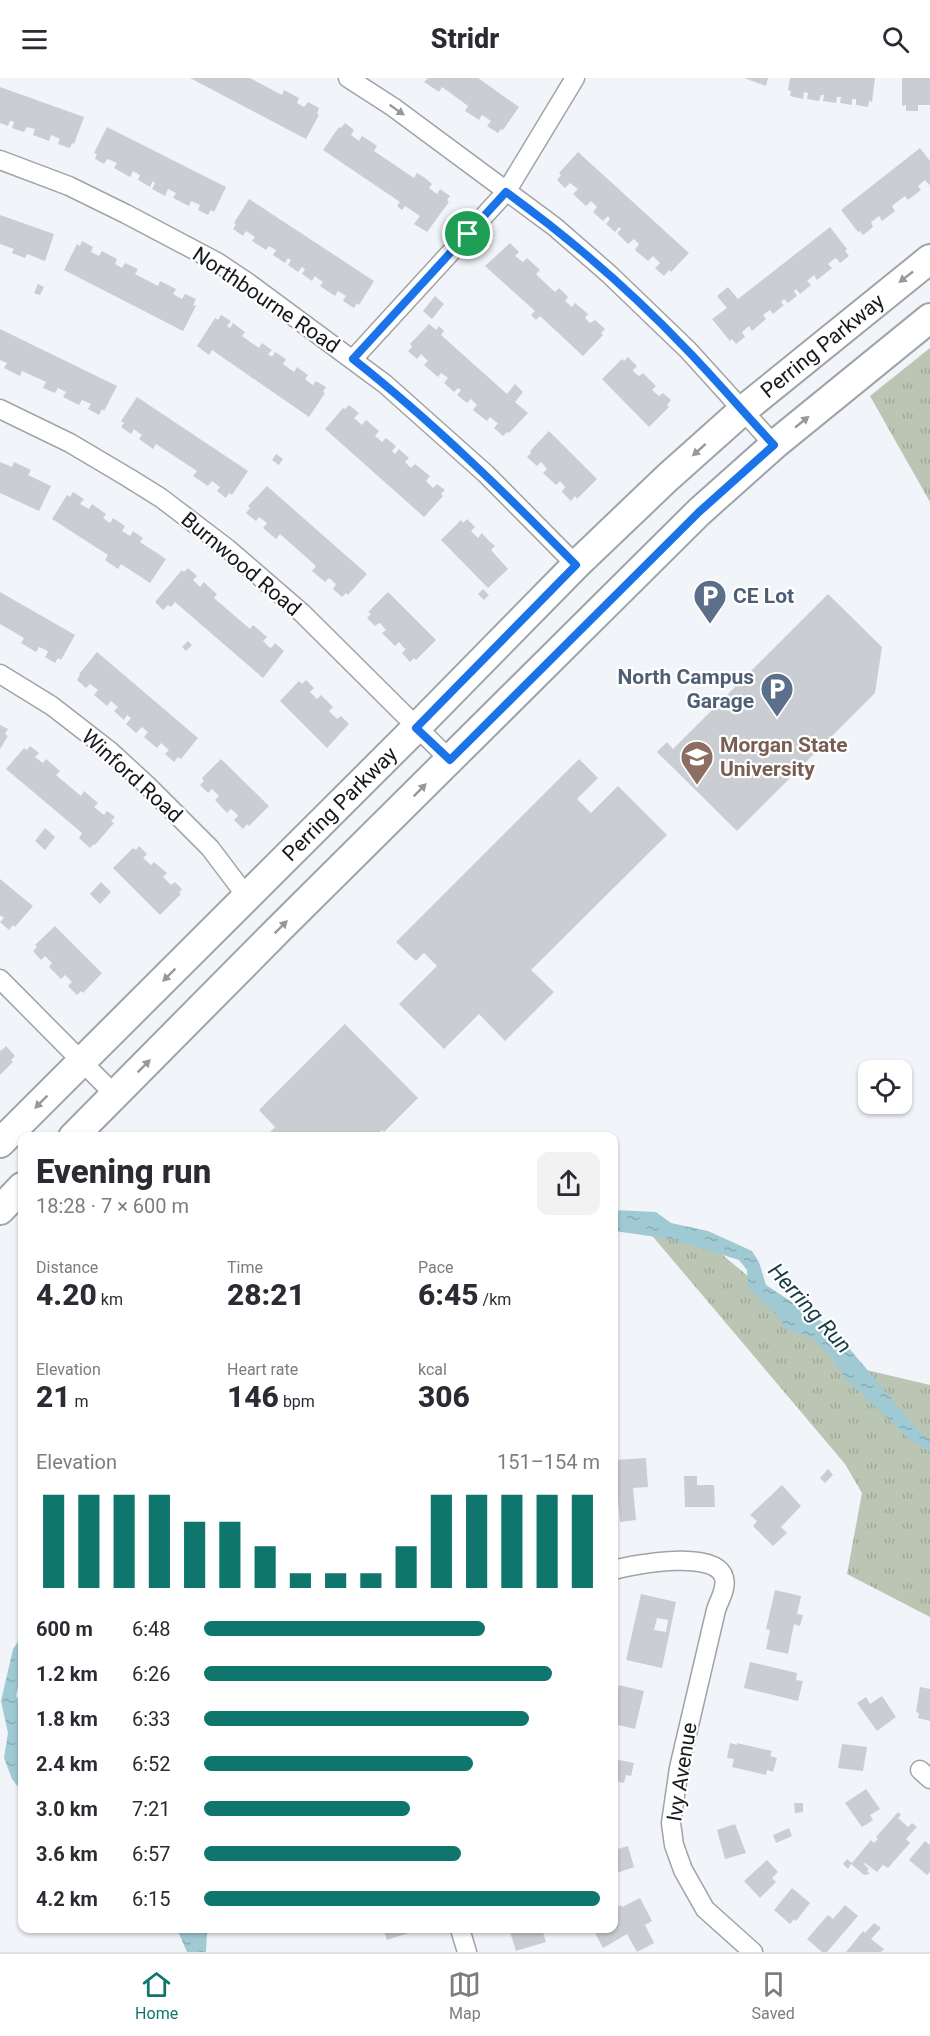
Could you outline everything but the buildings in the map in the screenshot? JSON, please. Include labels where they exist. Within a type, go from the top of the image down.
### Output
[{"type":"main road","name":"Perring Parkway","points":[[0,1143],[576,565],[667,478],[742,411],[930,259]]},
{"type":"main road","points":[[78,1132],[699,512],[774,445],[930,318]]},
{"type":"main road","points":[[0,1210],[18,1191]]},
{"type":"street","points":[[348,78],[402,113],[555,227],[609,274],[688,351],[774,445]]},
{"type":"street","points":[[353,359],[506,192],[575,78]]},
{"type":"street","name":"Northbourne Road","points":[[0,160],[69,186],[217,262],[247,282],[353,359],[410,406],[486,474],[576,565]]},
{"type":"street","name":"Burnwood Road","points":[[0,409],[70,443],[161,498],[228,549],[302,613],[450,760]]},
{"type":"street","name":"Winford Road","points":[[0,674],[52,706],[110,750],[210,848],[247,897]]},
{"type":"street","points":[[0,980],[114,1095]]},
{"type":"street","name":"Ivy Avenue","points":[[618,1569],[673,1561],[710,1563],[719,1569],[724,1577],[725,1587],[716,1610],[679,1768],[671,1823],[674,1845],[682,1870],[693,1892],[705,1909],[753,1952]]},
{"type":"street","points":[[461,1933],[467,1952]]},
{"type":"green space","points":[[930,348],[930,502],[870,396]]},
{"type":"green space","points":[[649,1232],[701,1237],[858,1368],[930,1385],[930,1617],[847,1574],[862,1493],[845,1464]]},
{"type":"water","name":"Herring Run","points":[[618,1210],[656,1212],[671,1223],[708,1231],[752,1251],[759,1262],[766,1285],[833,1329],[922,1435],[930,1437],[930,1452],[910,1440],[846,1379],[830,1356],[810,1337],[787,1330],[778,1317],[748,1287],[747,1270],[739,1260],[671,1239],[618,1232]]},
{"type":"water","points":[[18,1642],[16,1696],[18,1699],[18,1787],[12,1779],[4,1758],[8,1733],[1,1701],[13,1649]]},
{"type":"water","points":[[179,1933],[207,1933],[206,1952],[187,1952]]},
{"type":"place","name":"CE Lot","points":[[710,625]]},
{"type":"place","name":"North Campus Garage","points":[[777,718]]},
{"type":"place","name":"Morgan State University","points":[[697,786]]},
{"type":"route","points":[[506,192],[555,227],[609,274],[688,351],[774,445],[699,512],[450,760],[416,728],[576,565],[486,474],[385,384],[353,359],[468,234],[506,192]]}]
